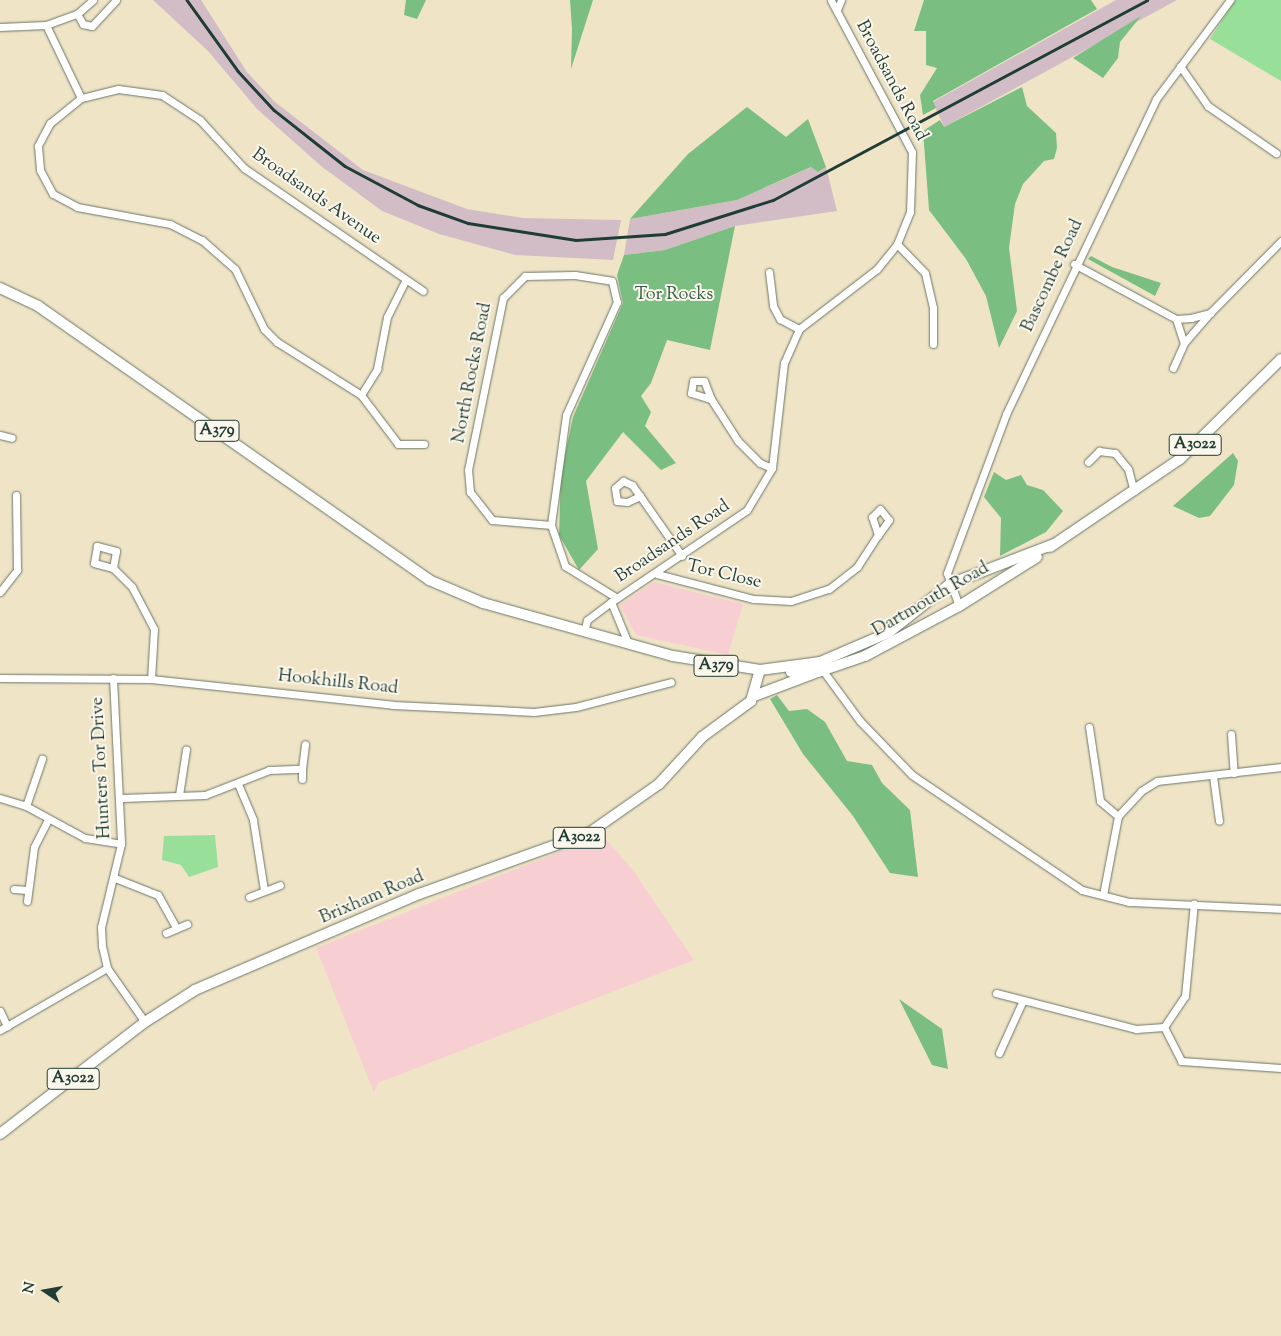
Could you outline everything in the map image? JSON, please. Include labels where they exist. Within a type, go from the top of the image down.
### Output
[{"type":"main road","name":"A379","points":[[0,288],[38,306],[423,577],[483,603],[584,632],[708,664],[760,670]]},
{"type":"main road","name":"Dartmouth Road","points":[[820,668],[865,656],[959,606],[1134,491],[1180,459],[1281,359]]},
{"type":"main road","name":"Dartmouth Road","points":[[820,668],[888,633],[950,584],[1054,544]]},
{"type":"main road","points":[[754,696],[760,670],[820,668]]},
{"type":"main road","name":"Brixham Road","points":[[0,1134],[145,1022],[220,978],[419,894],[589,833],[659,784],[702,737],[754,696],[820,668]]},
{"type":"street","points":[[0,27],[46,25],[77,14],[93,0]]},
{"type":"street","points":[[77,14],[83,24],[92,26],[116,0]]},
{"type":"street","name":"Broadsands Road","points":[[628,643],[614,600],[657,574],[747,510],[772,468],[784,362],[800,329],[877,269],[897,244],[910,212],[912,152],[831,0]]},
{"type":"street","points":[[837,10],[841,0]]},
{"type":"street","name":"Bascombe Road","points":[[950,584],[947,573],[990,452],[1074,264],[1156,99],[1230,0]]},
{"type":"street","points":[[46,25],[80,98],[50,123],[38,146],[40,170],[53,194],[77,207],[170,224],[202,240],[234,269],[264,329],[276,342],[361,395],[398,444],[424,444]]},
{"type":"street","points":[[1180,66],[1208,106],[1276,153]]},
{"type":"street","name":"Broadsands Avenue","points":[[80,98],[139,89],[172,100],[200,120],[244,168],[423,291]]},
{"type":"street","points":[[1172,368],[1184,343],[1210,313],[1281,241]]},
{"type":"street","points":[[897,244],[925,273],[933,308],[933,344]]},
{"type":"street","points":[[1074,264],[1176,319],[1210,313]]},
{"type":"street","points":[[768,272],[766,283],[773,306],[780,319],[800,329]]},
{"type":"street","name":"North Rocks Road","points":[[551,524],[492,520],[470,492],[468,470],[503,298],[525,276],[575,275],[612,281],[617,302],[566,415],[551,524],[565,566],[614,600]]},
{"type":"street","points":[[361,395],[376,369],[387,317],[406,279]]},
{"type":"street","points":[[1176,319],[1184,343]]},
{"type":"street","points":[[711,399],[738,441],[760,463],[772,468]]},
{"type":"street","points":[[0,435],[12,438]]},
{"type":"street","points":[[1088,462],[1099,451],[1115,453],[1128,469],[1134,491]]},
{"type":"street","points":[[0,592],[17,570],[16,495]]},
{"type":"street","points":[[640,496],[682,556]]},
{"type":"street","name":"Tor Close","points":[[657,574],[754,599],[791,601],[829,589],[847,576],[870,552],[878,535]]},
{"type":"street","points":[[113,568],[141,598],[154,629],[152,680]]},
{"type":"street","points":[[950,584],[959,606]]},
{"type":"street","points":[[584,632],[587,620],[614,600]]},
{"type":"street","points":[[820,668],[860,721],[912,775],[1082,890],[1129,902],[1194,903],[1281,909]]},
{"type":"street","name":"Hookhills Road","points":[[0,678],[152,680],[393,705],[534,712],[576,707],[671,682]]},
{"type":"street","name":"Hunters Tor Drive","points":[[113,678],[122,798],[121,844],[115,878],[101,927],[107,968],[145,1022]]},
{"type":"street","points":[[1089,727],[1100,801],[1118,816]]},
{"type":"street","points":[[1231,734],[1234,773]]},
{"type":"street","points":[[302,779],[305,744]]},
{"type":"street","points":[[179,795],[186,750]]},
{"type":"street","points":[[26,806],[42,759]]},
{"type":"street","points":[[1103,895],[1118,816],[1130,800],[1157,780],[1213,776],[1281,767]]},
{"type":"street","points":[[122,798],[205,795],[238,784],[269,770],[302,769]]},
{"type":"street","points":[[1213,776],[1219,822]]},
{"type":"street","points":[[238,784],[253,820],[264,890]]},
{"type":"street","points":[[0,798],[26,806],[85,838],[121,844]]},
{"type":"street","points":[[27,901],[34,847],[48,819]]},
{"type":"street","points":[[115,878],[158,895],[176,928]]},
{"type":"street","points":[[249,897],[280,885]]},
{"type":"street","points":[[14,889],[27,890]]},
{"type":"street","points":[[1164,1027],[1185,996],[1194,903]]},
{"type":"street","points":[[166,933],[187,924]]},
{"type":"street","points":[[0,1011],[3,1028],[107,968]]},
{"type":"street","points":[[996,993],[1136,1029],[1164,1027]]},
{"type":"street","points":[[999,1053],[1023,1000]]},
{"type":"street","points":[[1164,1027],[1181,1061],[1281,1068]]},
{"type":"shaded area","points":[[153,0],[201,0],[247,72],[275,102],[363,170],[467,209],[523,218],[621,220],[613,260],[515,255],[439,234],[382,211],[321,166],[257,109],[208,51]]},
{"type":"shaded area","points":[[1116,0],[1177,0],[944,127],[933,102]]},
{"type":"shaded area","points":[[812,167],[818,172],[826,167],[837,211],[735,226],[665,250],[624,255],[630,219],[737,200]]},
{"type":"shaded area","points":[[654,582],[743,604],[728,655],[636,635],[620,605]]},
{"type":"shaded area","points":[[602,835],[632,869],[694,960],[378,1083],[374,1093],[316,948]]},
{"type":"green space","points":[[406,0],[426,0],[417,19],[404,15]]},
{"type":"green space","points":[[570,0],[593,0],[571,69],[572,29]]},
{"type":"green space","points":[[924,0],[1091,0],[1097,9],[933,101],[936,108],[923,115],[920,95],[937,68],[926,65],[926,31],[914,31]]},
{"type":"green space","points":[[1235,0],[1281,0],[1281,81],[1210,39]]},
{"type":"green space","points":[[1141,16],[1120,42],[1118,58],[1103,78],[1073,58]]},
{"type":"green space","points":[[1022,87],[1027,106],[1056,133],[1057,148],[1054,159],[1044,161],[1023,184],[1015,204],[1009,248],[1017,311],[999,348],[986,296],[966,259],[929,210],[923,131],[940,120],[944,127]]},
{"type":"green space","points":[[747,107],[786,137],[808,119],[826,167],[818,172],[811,167],[737,200],[630,219],[688,154]]},
{"type":"green space","name":"Tor Rocks","points":[[735,226],[710,350],[667,340],[651,383],[641,396],[651,412],[645,426],[676,463],[661,470],[623,432],[586,481],[598,549],[579,570],[559,535],[561,474],[573,417],[623,303],[617,275],[624,255],[665,250]]},
{"type":"green space","points":[[1091,256],[1112,267],[1161,283],[1155,296],[1088,259]]},
{"type":"green space","points":[[1233,453],[1238,461],[1234,485],[1210,516],[1199,518],[1173,506]]},
{"type":"green space","points":[[994,472],[1006,480],[1021,475],[1027,485],[1043,490],[1063,511],[1046,532],[1000,556],[1001,518],[984,497]]},
{"type":"green space","points":[[777,695],[789,711],[807,709],[825,722],[847,761],[872,765],[882,783],[910,810],[918,877],[890,873],[853,816],[803,754],[770,699]]},
{"type":"green space","points":[[215,835],[218,867],[189,877],[181,865],[162,860],[164,836]]},
{"type":"green space","points":[[899,999],[942,1029],[948,1069],[932,1065]]},
{"type":"railway","points":[[187,0],[238,71],[274,110],[345,166],[418,205],[468,223],[576,240],[665,234],[773,200],[1147,0]]}]
